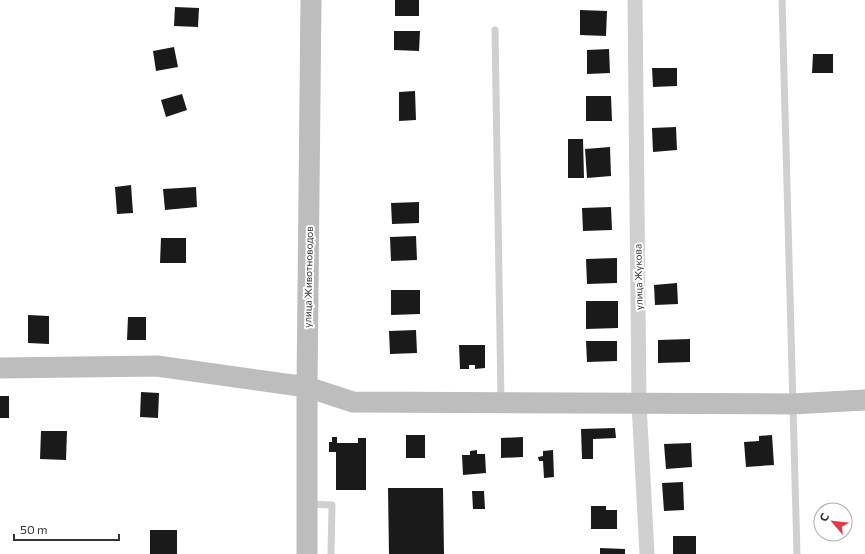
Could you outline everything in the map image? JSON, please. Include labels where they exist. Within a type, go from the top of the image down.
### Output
[{"type":"street","name":"улица Животноводов","points":[[307,554],[307,387],[311,0]]},
{"type":"street","name":"улица Жукова","points":[[635,0],[639,404],[647,554]]},
{"type":"street","points":[[0,368],[157,366],[307,387],[353,402],[792,404],[865,400]]},
{"type":"lane","points":[[782,0],[796,554]]},
{"type":"lane","points":[[495,30],[501,403]]},
{"type":"lane","points":[[307,504],[332,505],[331,554]]},
{"type":"building","points":[[395,0],[419,0],[419,16],[395,16]]},
{"type":"building","points":[[175,7],[199,8],[198,27],[174,26]]},
{"type":"building","points":[[580,10],[607,11],[606,36],[580,35]]},
{"type":"building","points":[[394,31],[420,31],[419,51],[394,50]]},
{"type":"building","points":[[174,47],[178,67],[156,71],[153,51]]},
{"type":"building","points":[[609,49],[610,73],[587,74],[587,50]]},
{"type":"building","points":[[813,54],[833,54],[833,73],[812,73]]},
{"type":"building","points":[[652,68],[677,68],[677,86],[653,87]]},
{"type":"building","points":[[415,91],[416,120],[399,121],[399,92]]},
{"type":"building","points":[[182,94],[187,110],[166,117],[161,100]]},
{"type":"building","points":[[586,96],[611,96],[612,121],[586,121]]},
{"type":"building","points":[[676,127],[677,150],[653,152],[652,128]]},
{"type":"building","points":[[568,139],[583,139],[584,178],[568,178]]},
{"type":"building","points":[[610,147],[611,176],[587,178],[585,149]]},
{"type":"building","points":[[131,185],[133,213],[117,214],[115,187]]},
{"type":"building","points":[[196,187],[197,207],[165,210],[163,189]]},
{"type":"building","points":[[419,202],[419,223],[392,224],[391,203]]},
{"type":"building","points":[[611,207],[612,230],[583,231],[582,208]]},
{"type":"building","points":[[416,236],[417,260],[391,261],[390,237]]},
{"type":"building","points":[[161,238],[186,238],[186,263],[160,263]]},
{"type":"building","points":[[617,258],[617,283],[587,284],[586,259]]},
{"type":"building","points":[[677,283],[678,304],[655,305],[654,285]]},
{"type":"building","points":[[391,290],[420,290],[420,314],[391,315]]},
{"type":"building","points":[[586,301],[618,301],[618,328],[586,329]]},
{"type":"building","points":[[28,315],[49,316],[49,344],[28,343]]},
{"type":"building","points":[[128,317],[146,317],[146,340],[127,340]]},
{"type":"building","points":[[416,330],[417,353],[390,354],[389,331]]},
{"type":"building","points":[[690,339],[690,362],[658,363],[658,340]]},
{"type":"building","points":[[586,341],[617,341],[617,361],[587,362]]},
{"type":"building","points":[[459,345],[485,345],[485,368],[475,369],[475,365],[469,365],[469,369],[460,369]]},
{"type":"building","points":[[141,392],[159,393],[158,418],[140,417]]},
{"type":"building","points":[[0,396],[9,396],[9,418],[0,418]]},
{"type":"building","points":[[615,428],[616,438],[593,439],[593,459],[582,459],[581,429]]},
{"type":"building","points":[[41,431],[67,431],[66,460],[40,459]]},
{"type":"building","points":[[406,435],[425,435],[425,458],[406,458]]},
{"type":"building","points":[[772,435],[774,465],[746,467],[744,442],[759,441],[759,436]]},
{"type":"building","points":[[332,437],[337,437],[337,443],[358,443],[358,438],[366,438],[366,490],[336,490],[336,452],[329,452],[329,442],[332,442]]},
{"type":"building","points":[[523,437],[523,457],[501,458],[501,438]]},
{"type":"building","points":[[691,443],[692,467],[666,469],[664,444]]},
{"type":"building","points":[[477,450],[477,454],[485,454],[486,473],[463,475],[462,455],[470,455],[470,451]]},
{"type":"building","points":[[553,450],[554,477],[544,478],[543,461],[539,461],[538,457],[543,456],[543,451]]},
{"type":"building","points":[[683,482],[684,510],[664,511],[662,483]]},
{"type":"building","points":[[388,488],[443,488],[444,554],[389,554]]},
{"type":"building","points":[[472,491],[484,491],[485,509],[473,509]]},
{"type":"building","points":[[591,506],[606,506],[606,510],[617,510],[617,529],[591,529]]},
{"type":"building","points":[[150,530],[177,530],[177,554],[150,554]]},
{"type":"building","points":[[673,536],[696,536],[696,554],[673,554]]},
{"type":"building","points":[[600,548],[625,549],[625,554],[600,554]]}]
